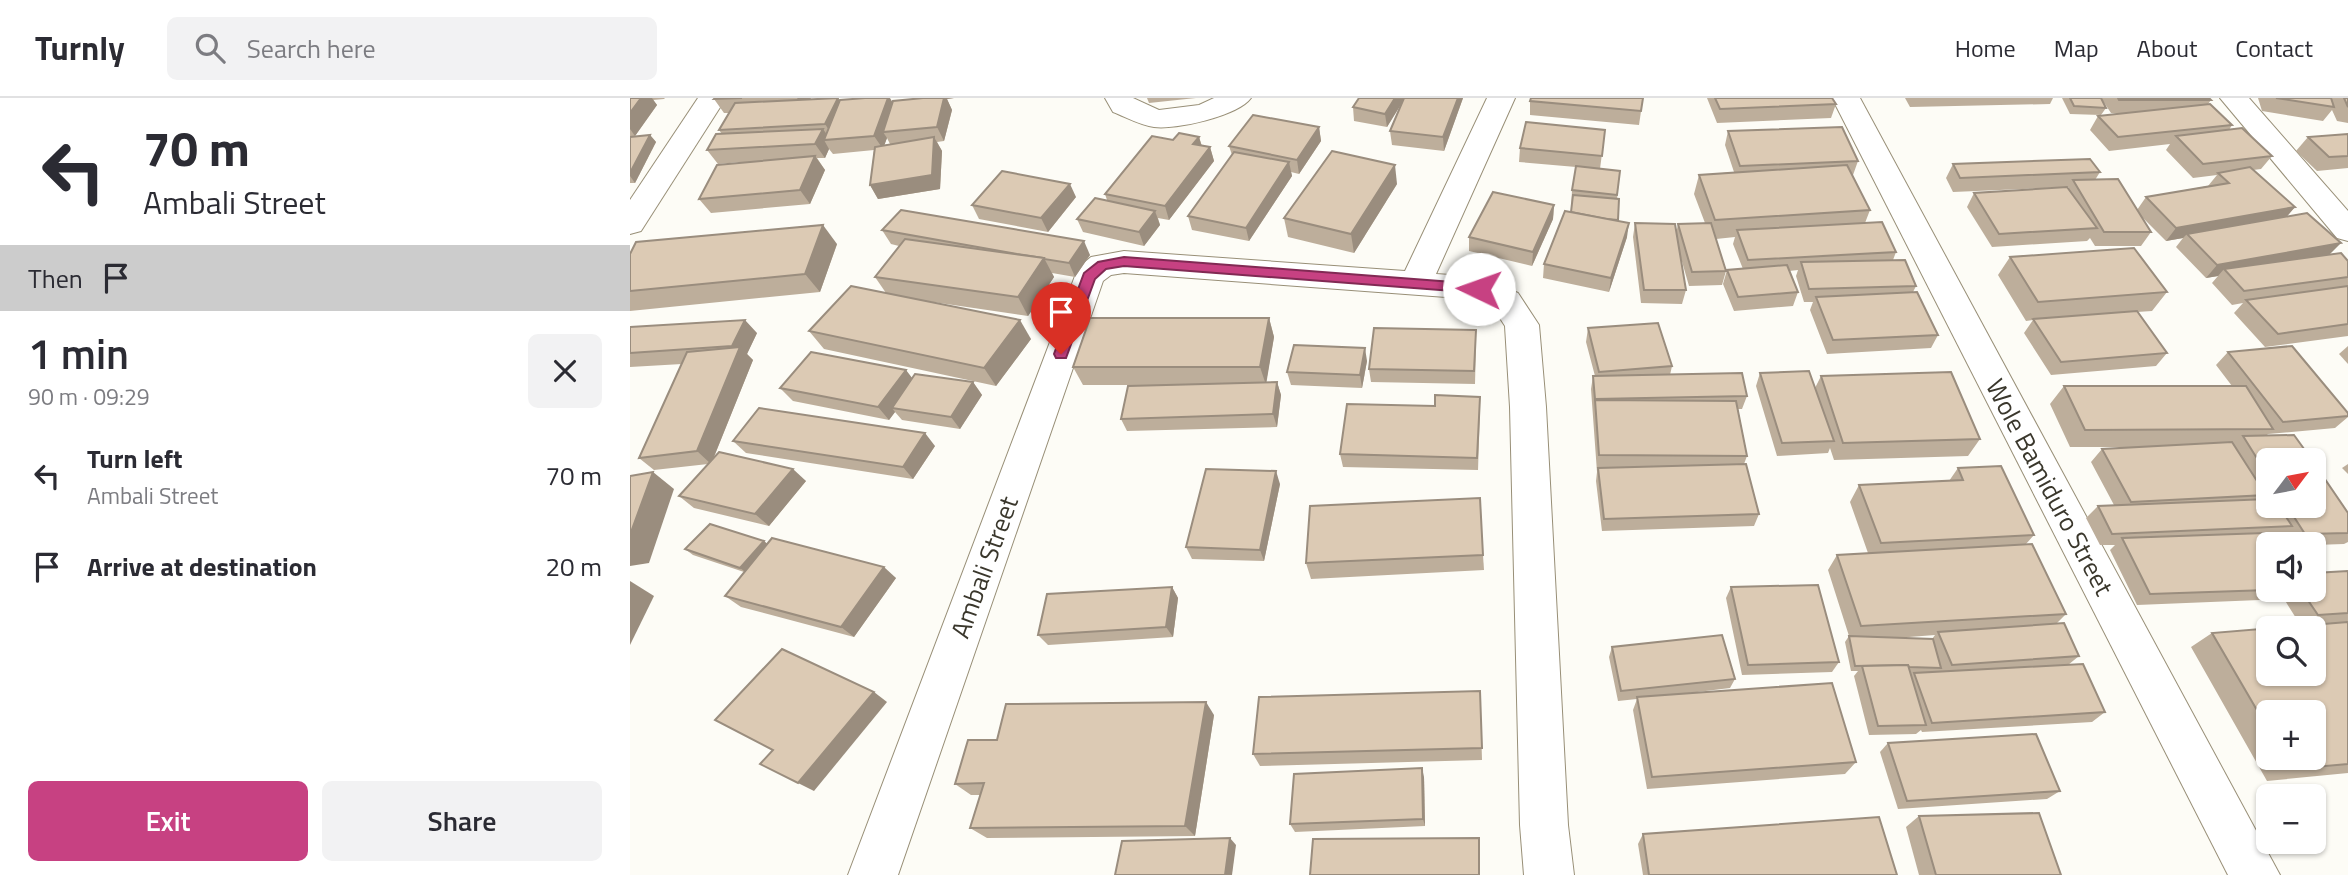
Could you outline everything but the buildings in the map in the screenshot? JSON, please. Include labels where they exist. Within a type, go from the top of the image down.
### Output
[{"type":"street","points":[[630,224],[712,98]]},
{"type":"street","points":[[1119,98],[1123,106],[1157,119],[1205,112],[1237,98]]},
{"type":"street","points":[[1502,98],[1415,285],[1479,289],[1506,301],[1522,326],[1528,407],[1544,825],[1549,875]]},
{"type":"street","name":"Wole Bamiduro Street","points":[[1846,98],[2255,875]]},
{"type":"street","points":[[2234,98],[2348,230]]},
{"type":"street","name":"Ambali Street","points":[[873,875],[1089,276],[1102,265],[1124,262],[1415,285]]},
{"type":"route","points":[[1061,354],[1089,276],[1102,265],[1124,262],[1479,289]]}]
